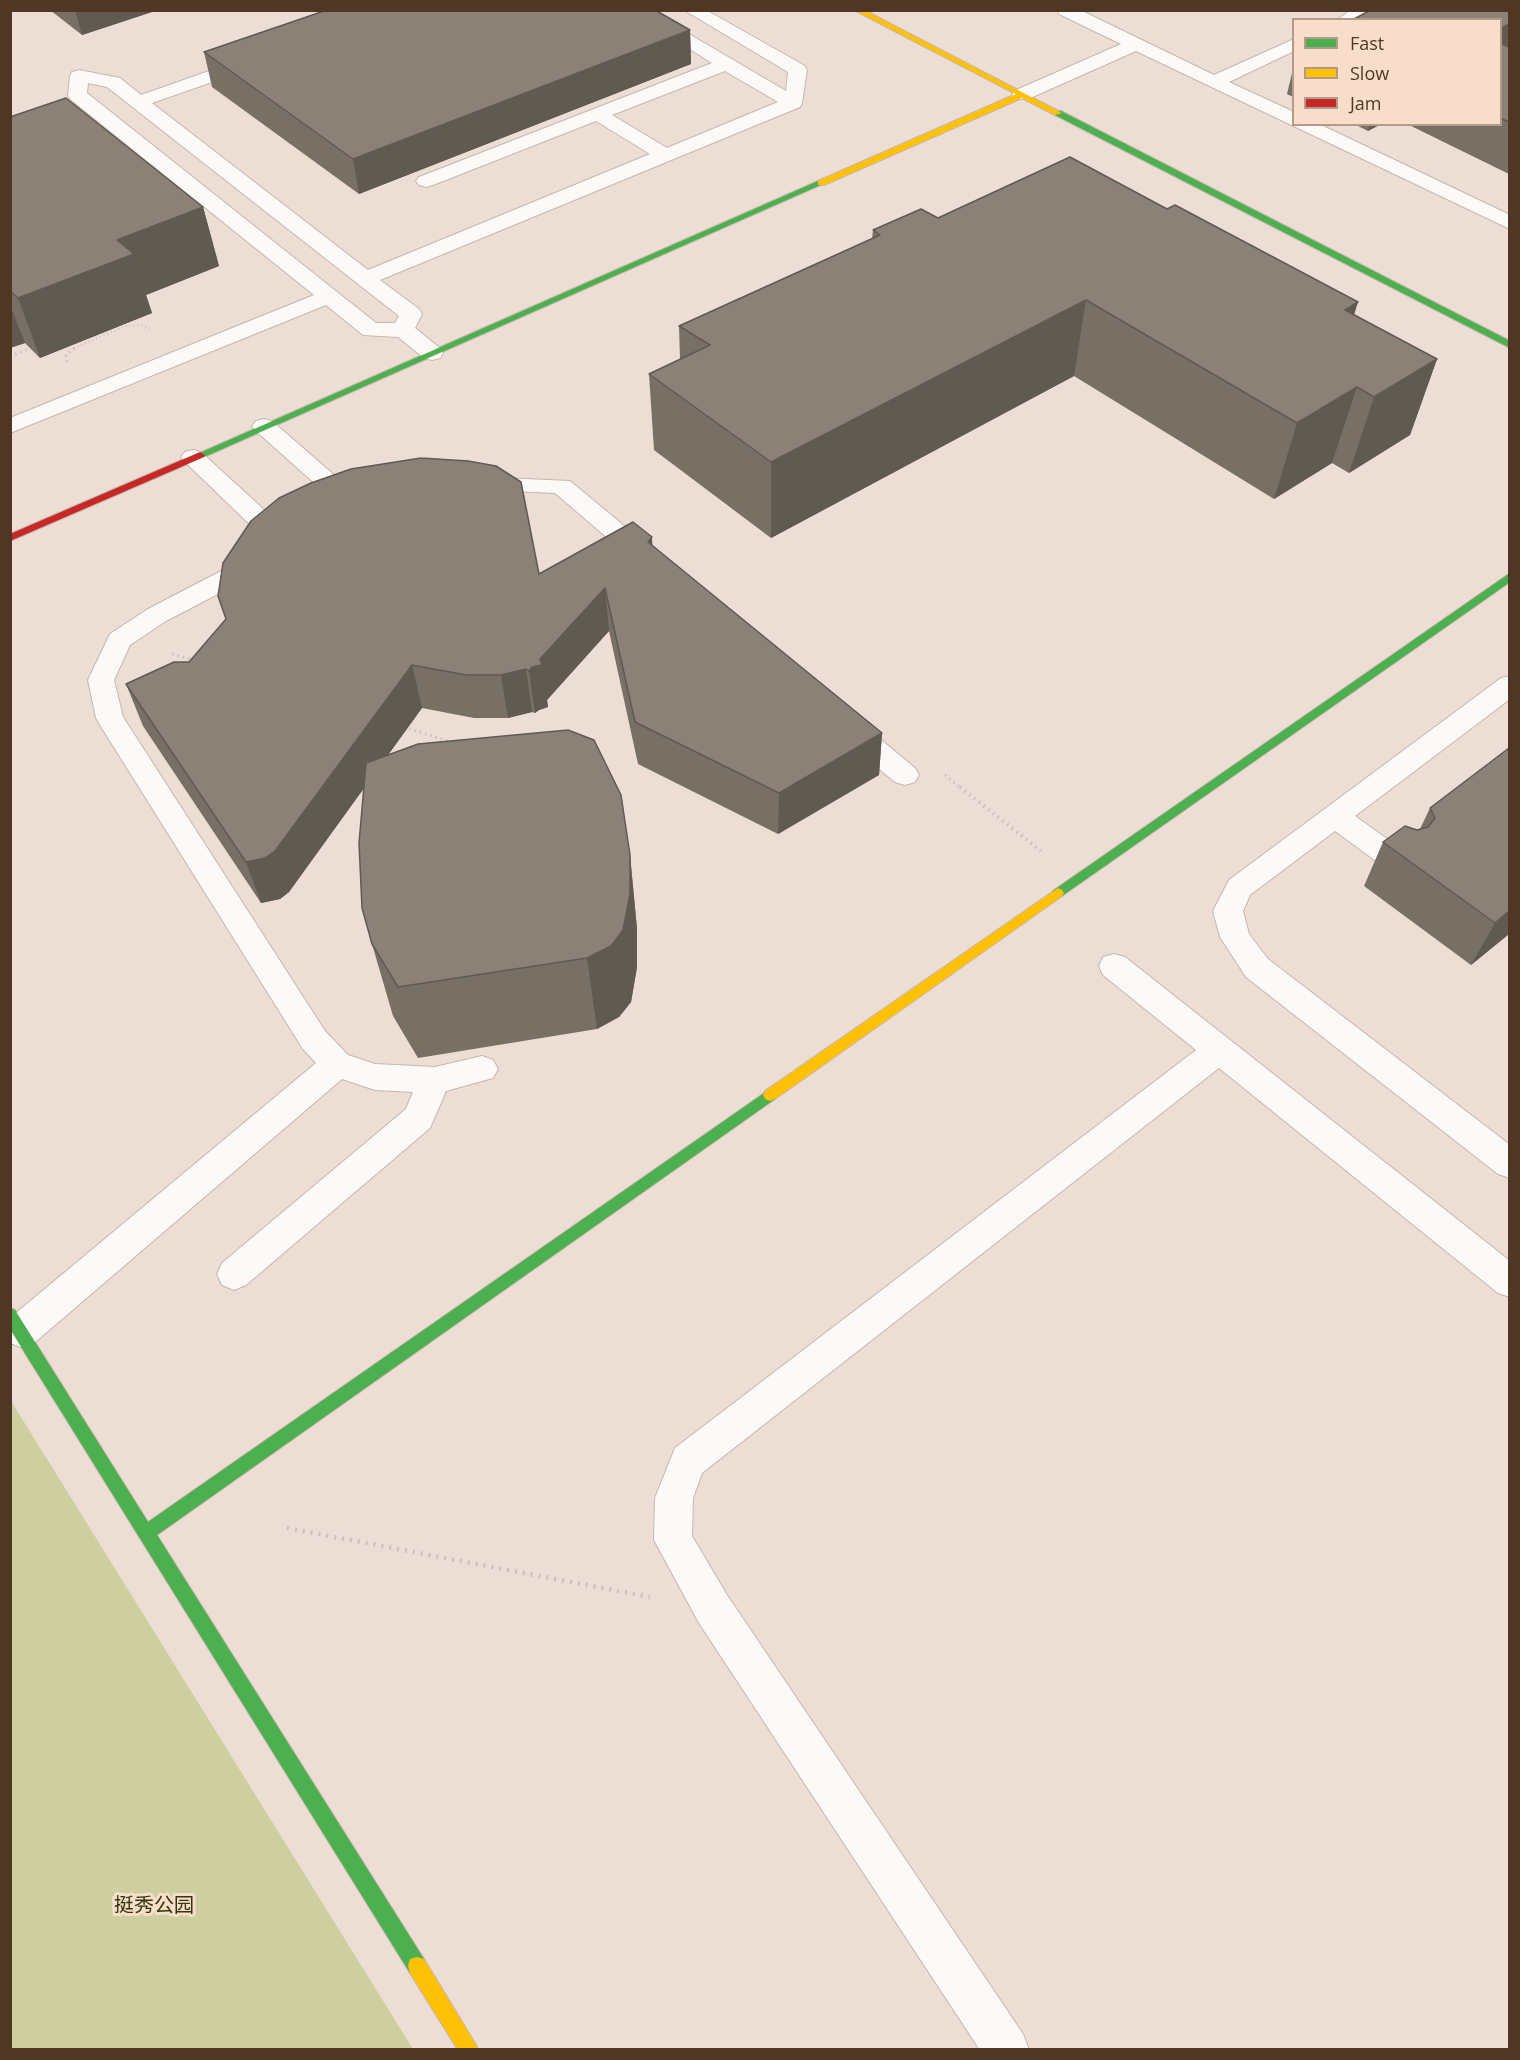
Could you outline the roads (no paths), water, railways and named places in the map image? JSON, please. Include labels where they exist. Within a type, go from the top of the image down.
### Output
[{"type":"street","points":[[857,10],[1509,345]]},
{"type":"street","points":[[10,538],[1021,95]]},
{"type":"street","points":[[146,1533],[1509,576]]},
{"type":"street","points":[[16,1323],[469,2049]]},
{"type":"lane","points":[[635,10],[793,103]]},
{"type":"lane","points":[[692,10],[798,70],[793,103]]},
{"type":"lane","points":[[1350,18],[1365,10]]},
{"type":"lane","points":[[1076,12],[1136,44],[1292,120]]},
{"type":"lane","points":[[1021,95],[1136,44]]},
{"type":"lane","points":[[1213,82],[1292,44]]},
{"type":"lane","points":[[138,102],[262,58]]},
{"type":"lane","points":[[426,181],[726,64]]},
{"type":"lane","points":[[404,330],[411,314],[366,278],[113,82],[79,76],[77,95],[370,330],[404,330],[432,353]]},
{"type":"lane","points":[[366,278],[793,103]]},
{"type":"lane","points":[[77,120],[99,112]]},
{"type":"lane","points":[[597,114],[665,155]]},
{"type":"lane","points":[[1307,126],[1509,223]]},
{"type":"lane","points":[[10,426],[330,296]]},
{"type":"lane","points":[[264,426],[359,496],[307,516],[275,534],[250,552],[234,575],[157,615],[119,640],[101,680],[110,718],[314,1040],[337,1064],[375,1077],[435,1080],[482,1070]]},
{"type":"lane","points":[[193,457],[275,534]]},
{"type":"lane","points":[[449,483],[561,486],[670,577]]},
{"type":"lane","points":[[1508,1161],[1257,968],[1235,938],[1228,910],[1239,888],[1509,685]]},
{"type":"lane","points":[[833,714],[905,775]]},
{"type":"lane","points":[[1335,816],[1398,861]]},
{"type":"lane","points":[[1114,966],[1509,1282]]},
{"type":"lane","points":[[1007,2049],[712,1609],[673,1540],[674,1498],[688,1461],[1220,1050]]},
{"type":"lane","points":[[16,1323],[337,1064]]},
{"type":"lane","points":[[234,1274],[418,1118],[435,1080]]},
{"type":"park label","name":"挺秀公园","points":[[154,1906]]}]
